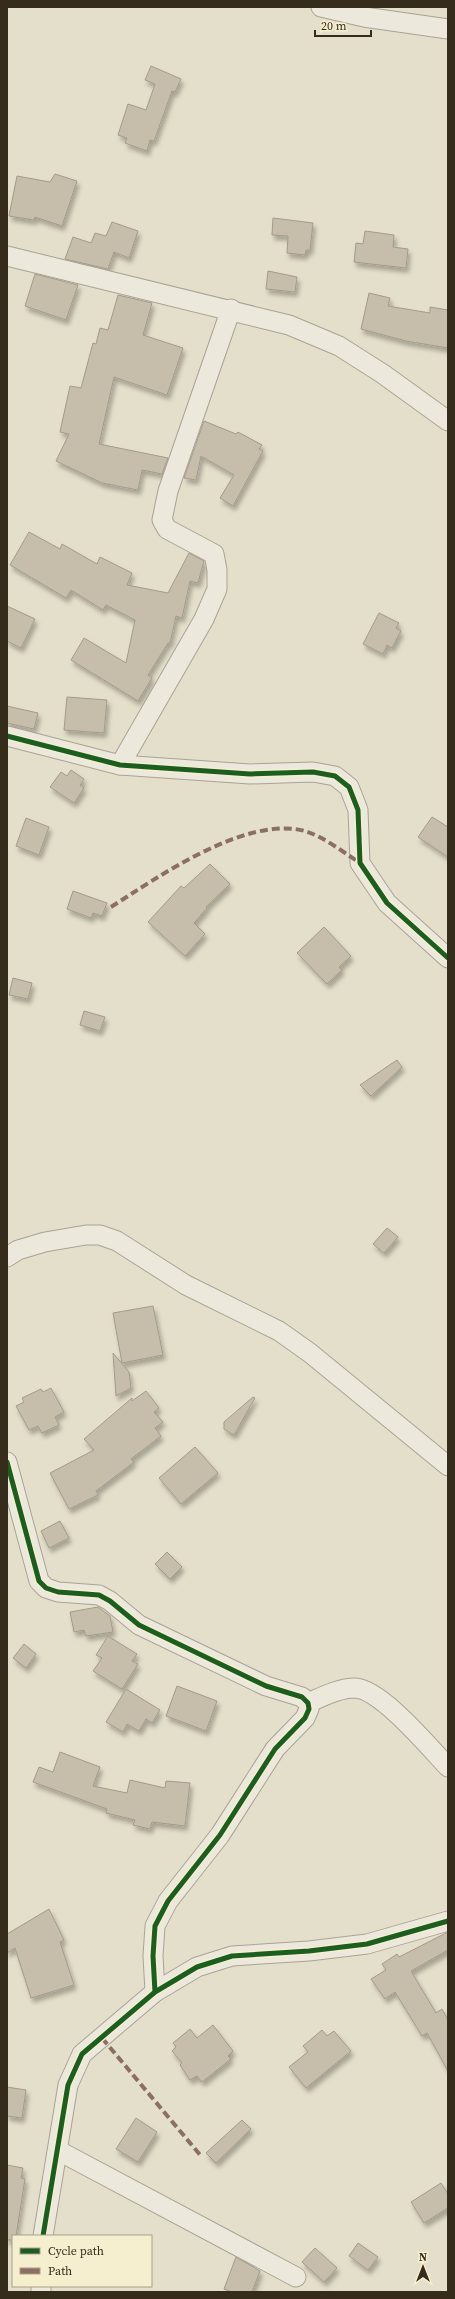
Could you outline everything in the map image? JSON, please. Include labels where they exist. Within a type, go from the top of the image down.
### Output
[{"type":"street","points":[[321,7],[364,17],[448,29]]},
{"type":"street","points":[[7,256],[231,309],[289,325],[339,346],[383,374],[448,422]]},
{"type":"street","points":[[120,765],[204,619],[217,589],[217,570],[214,554],[167,529],[162,520],[168,491],[231,309]]},
{"type":"street","points":[[7,736],[120,765],[250,774],[313,772],[335,776],[349,787],[358,810],[360,863],[387,903],[448,958]]},
{"type":"street","points":[[7,1257],[18,1250],[46,1242],[86,1235],[100,1235],[117,1241],[186,1286],[279,1331],[310,1353],[448,1466]]},
{"type":"street","points":[[7,1462],[39,1581],[46,1588],[58,1592],[99,1595],[110,1601],[139,1625],[266,1686],[302,1697],[308,1703],[309,1709],[305,1718],[275,1749],[220,1835],[168,1901],[155,1926],[153,1956],[155,1992]]},
{"type":"street","points":[[308,1703],[339,1691],[356,1688],[371,1694],[402,1719],[448,1767]]},
{"type":"street","points":[[43,2235],[59,2151],[68,2085],[82,2054],[155,1992],[197,1967],[232,1956],[309,1951],[367,1944],[436,1926],[448,1921]]},
{"type":"street","points":[[59,2151],[296,2277]]},
{"type":"building","points":[[151,66],[181,79],[175,92],[172,91],[154,141],[150,140],[147,151],[125,143],[127,138],[118,135],[128,104],[146,110],[155,84],[145,80]]},
{"type":"building","points":[[55,174],[77,181],[62,226],[35,217],[34,220],[9,216],[17,176],[50,182]]},
{"type":"building","points":[[273,218],[313,223],[310,250],[306,250],[305,255],[287,253],[288,236],[272,235]]},
{"type":"building","points":[[112,222],[138,231],[129,258],[114,252],[108,269],[65,259],[73,237],[91,243],[95,233],[106,236]]},
{"type":"building","points":[[365,231],[394,235],[393,247],[408,249],[406,268],[354,262],[356,243],[363,244]]},
{"type":"building","points":[[268,271],[297,277],[295,292],[266,289]]},
{"type":"building","points":[[35,274],[78,285],[66,320],[25,306]]},
{"type":"building","points":[[369,293],[390,298],[388,306],[430,313],[430,307],[448,310],[448,348],[406,341],[361,329]]},
{"type":"building","points":[[118,295],[152,303],[143,335],[183,348],[167,395],[114,377],[99,444],[168,458],[162,474],[142,470],[138,490],[102,483],[56,461],[69,434],[60,432],[70,386],[81,388],[93,343],[96,344],[100,328],[108,330]]},
{"type":"building","points":[[204,421],[236,434],[238,432],[262,445],[259,449],[263,451],[233,506],[220,498],[234,475],[201,456],[196,480],[184,478]]},
{"type":"building","points":[[29,532],[60,549],[62,544],[97,564],[100,557],[132,573],[127,585],[168,593],[189,553],[204,561],[198,583],[190,581],[182,618],[176,616],[170,643],[168,643],[148,675],[152,678],[138,701],[71,660],[84,638],[126,663],[135,620],[106,605],[103,610],[71,590],[66,598],[10,565]]},
{"type":"building","points":[[7,606],[35,619],[21,648],[7,641]]},
{"type":"building","points":[[379,613],[399,623],[396,628],[401,631],[392,648],[387,645],[383,654],[363,644]]},
{"type":"building","points":[[67,697],[107,700],[104,733],[64,730]]},
{"type":"building","points":[[7,706],[38,713],[34,729],[7,723]]},
{"type":"building","points":[[71,770],[84,779],[80,785],[84,788],[74,803],[50,787],[61,772],[67,776]]},
{"type":"building","points":[[432,817],[448,827],[448,857],[418,837]]},
{"type":"building","points":[[26,818],[49,827],[39,855],[16,846]]},
{"type":"building","points":[[210,864],[230,884],[206,907],[207,908],[194,923],[205,934],[185,956],[148,922],[181,886],[184,888]]},
{"type":"building","points":[[73,891],[107,903],[102,916],[93,913],[91,918],[67,909]]},
{"type":"building","points":[[324,927],[351,956],[339,967],[342,970],[327,984],[297,953]]},
{"type":"building","points":[[13,978],[32,983],[28,999],[9,995]]},
{"type":"building","points":[[84,1011],[105,1017],[100,1031],[80,1025]]},
{"type":"building","points":[[397,1060],[402,1067],[371,1096],[360,1085]]},
{"type":"building","points":[[387,1228],[398,1237],[384,1253],[373,1244]]},
{"type":"building","points":[[153,1306],[163,1355],[122,1363],[113,1313]]},
{"type":"building","points":[[113,1353],[129,1372],[131,1388],[116,1396]]},
{"type":"building","points":[[51,1388],[64,1412],[55,1417],[59,1425],[42,1433],[38,1426],[29,1430],[16,1406],[24,1402],[22,1398],[41,1389],[43,1392]]},
{"type":"building","points":[[146,1391],[159,1408],[154,1412],[163,1422],[155,1428],[161,1436],[131,1459],[134,1462],[96,1491],[98,1495],[69,1509],[50,1473],[94,1450],[84,1439],[132,1398],[132,1401]]},
{"type":"building","points":[[253,1397],[255,1398],[234,1435],[224,1429],[224,1422]]},
{"type":"building","points":[[195,1447],[218,1473],[181,1504],[159,1478]]},
{"type":"building","points":[[60,1521],[69,1538],[49,1548],[41,1531]]},
{"type":"building","points":[[167,1552],[182,1567],[170,1579],[155,1564]]},
{"type":"building","points":[[98,1607],[110,1616],[113,1632],[86,1636],[84,1630],[74,1632],[70,1612]]},
{"type":"building","points":[[108,1636],[137,1654],[132,1661],[138,1664],[122,1689],[93,1671],[102,1658],[96,1655]]},
{"type":"building","points":[[24,1644],[36,1654],[26,1668],[13,1658]]},
{"type":"building","points":[[177,1686],[217,1701],[206,1731],[166,1716]]},
{"type":"building","points":[[126,1689],[160,1710],[152,1723],[146,1719],[139,1731],[127,1724],[123,1732],[106,1722]]},
{"type":"building","points":[[60,1752],[100,1767],[93,1786],[127,1793],[130,1780],[165,1788],[166,1781],[190,1783],[185,1826],[152,1822],[150,1829],[133,1825],[135,1820],[106,1813],[107,1809],[33,1782],[39,1767],[53,1772]]},
{"type":"building","points":[[49,1909],[64,1940],[60,1942],[74,1985],[31,1998],[15,1948],[7,1953],[7,1934]]},
{"type":"building","points":[[448,1932],[448,1950],[411,1971],[436,2013],[442,2009],[448,2020],[448,2071],[427,2033],[422,2036],[395,1992],[385,1999],[371,1979],[386,1970],[382,1964],[397,1954],[399,1957]]},
{"type":"building","points":[[213,2025],[233,2051],[228,2056],[231,2059],[202,2082],[197,2076],[190,2080],[180,2065],[182,2063],[172,2051],[176,2047],[173,2043],[190,2029],[197,2038]]},
{"type":"building","points":[[322,2030],[327,2036],[334,2031],[351,2051],[306,2088],[289,2067],[308,2052],[303,2046]]},
{"type":"building","points":[[7,2087],[26,2090],[22,2118],[7,2116]]},
{"type":"building","points":[[136,2118],[157,2132],[138,2162],[116,2149]]},
{"type":"building","points":[[242,2120],[251,2129],[216,2163],[206,2153]]},
{"type":"building","points":[[7,2165],[23,2168],[21,2178],[25,2179],[16,2235],[12,2235],[12,2240],[7,2240]]},
{"type":"building","points":[[441,2183],[448,2194],[448,2208],[424,2223],[411,2202]]},
{"type":"building","points":[[358,2243],[378,2257],[368,2270],[349,2256]]},
{"type":"building","points":[[315,2248],[337,2268],[324,2282],[302,2262]]},
{"type":"building","points":[[236,2257],[260,2271],[252,2292],[232,2292],[224,2289]]},
{"type":"marked path","points":[[111,907],[153,880],[204,852],[230,840],[256,832],[282,828],[305,831],[326,841],[360,863]]},
{"type":"marked path","points":[[102,2038],[201,2156]]},
{"type":"cycle path","points":[[7,736],[120,765],[250,774],[313,772],[335,776],[349,787],[358,810],[360,863],[387,903],[448,958]]},
{"type":"cycle path","points":[[7,1462],[39,1581],[46,1588],[58,1592],[99,1595],[110,1601],[139,1625],[266,1686],[302,1697],[308,1703],[309,1709],[305,1718],[275,1749],[220,1835],[168,1901],[155,1926],[153,1956],[155,1992]]},
{"type":"cycle path","points":[[43,2235],[68,2085],[82,2054],[155,1992],[197,1967],[232,1956],[309,1951],[367,1944],[448,1921]]}]
